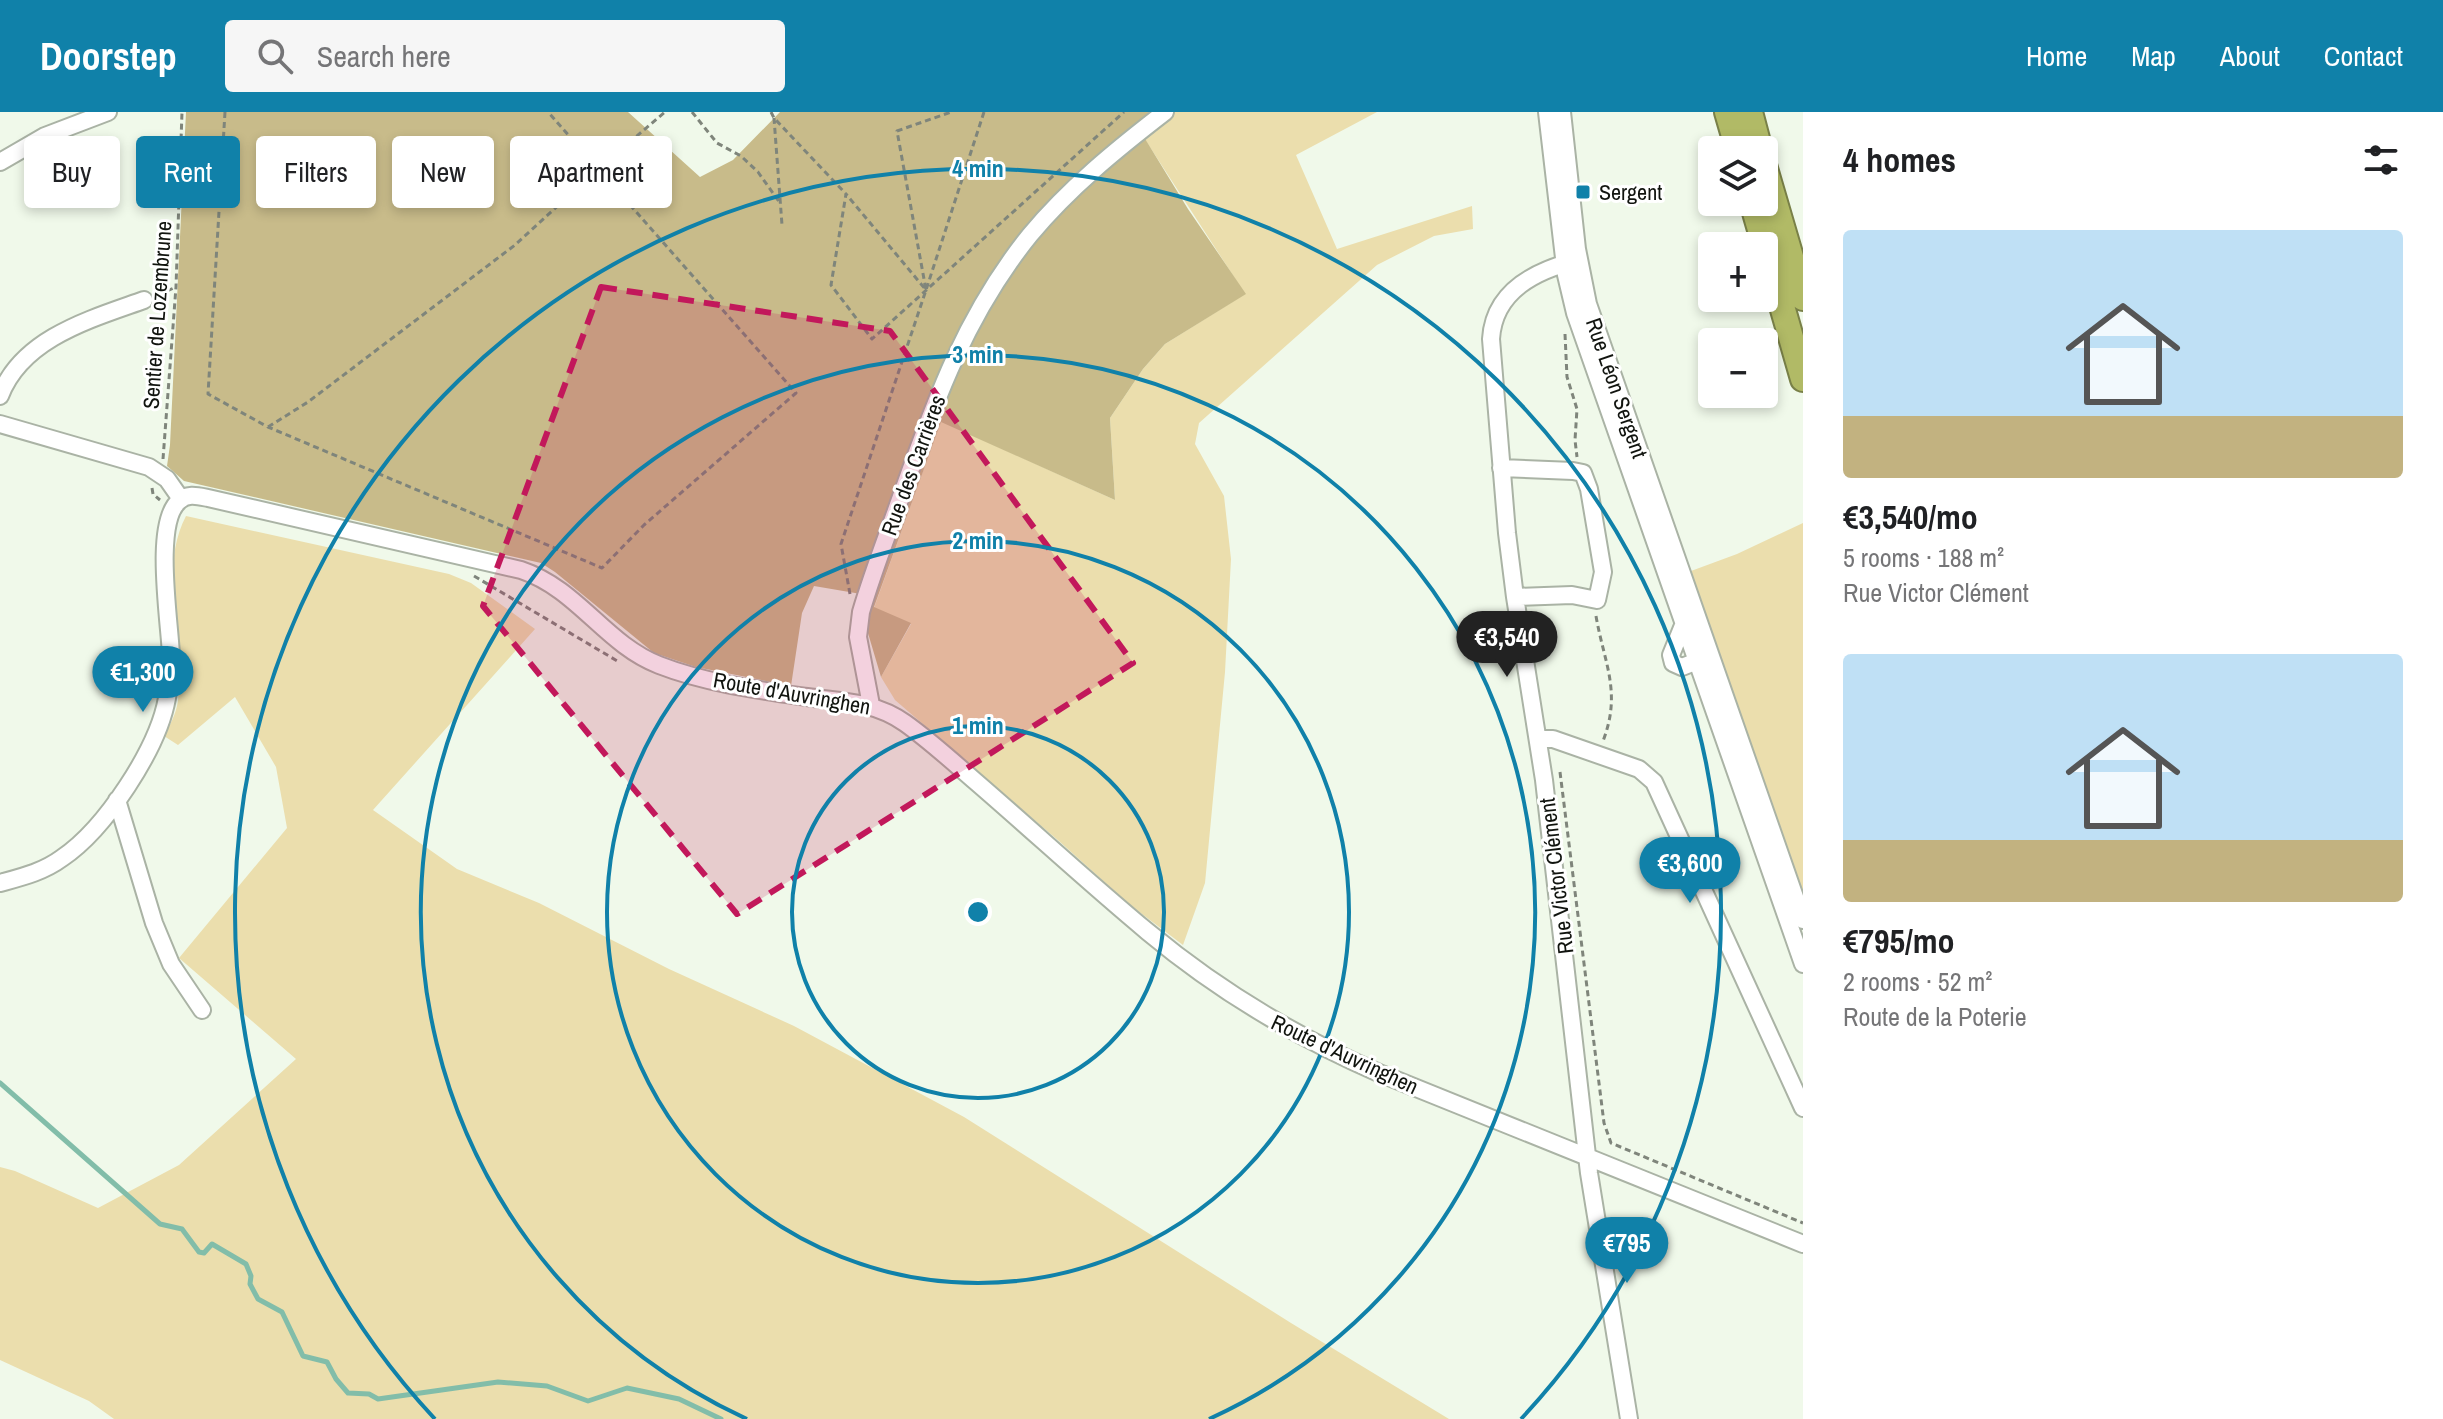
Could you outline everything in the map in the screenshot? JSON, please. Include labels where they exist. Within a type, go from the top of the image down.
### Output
[{"type":"highway","points":[[1727,112],[1734,136]]},
{"type":"highway","points":[[1750,112],[1756,136]]},
{"type":"highway","points":[[1778,213],[1803,298]]},
{"type":"highway","points":[[1756,216],[1803,379]]},
{"type":"street","points":[[0,162],[45,136],[108,112]]},
{"type":"street","name":"Rue des Carrières","points":[[871,705],[858,637],[861,612],[935,400],[957,350],[993,288],[1036,228],[1101,164],[1165,112]]},
{"type":"street","name":"Rue Léon Sergent","points":[[1547,112],[1571,262],[1803,964]]},
{"type":"street","name":"Rue Léon Sergent","points":[[1562,112],[1575,313],[1684,623],[1704,658],[1803,920]]},
{"type":"street","name":"Rue Victor Clément","points":[[1571,262],[1548,268],[1526,280],[1509,295],[1495,316],[1491,339],[1515,597],[1539,739],[1587,1156],[1629,1419]]},
{"type":"street","points":[[0,396],[13,370],[37,347],[105,314],[144,300]]},
{"type":"street","points":[[0,424],[139,463],[158,472],[181,499],[173,511],[165,557],[171,654],[167,698],[154,739],[117,800],[78,846],[35,873],[0,883]]},
{"type":"street","points":[[1501,468],[1579,471],[1585,477],[1603,572],[1597,600],[1572,595],[1515,597]]},
{"type":"street","name":"Route d'Auvringhen","points":[[181,499],[192,495],[208,498],[521,570],[553,584],[624,645],[658,665],[730,683],[871,705],[887,712],[914,729],[1150,934],[1206,977],[1291,1032],[1349,1060],[1803,1244]]},
{"type":"street","points":[[1684,623],[1671,660],[1679,667],[1704,658]]},
{"type":"street","points":[[1539,739],[1553,739],[1639,769],[1658,787],[1803,1108]]},
{"type":"street","points":[[117,800],[154,923],[171,964],[202,1010]]},
{"type":"path","name":"Sentier de Lozembrune","points":[[158,472],[164,452],[176,287],[182,112]]},
{"type":"path","points":[[225,112],[208,394],[268,427],[602,568],[644,525],[796,393],[632,208]]},
{"type":"path","points":[[548,112],[569,136]]},
{"type":"path","points":[[637,136],[665,112]]},
{"type":"path","points":[[692,112],[717,143],[741,156],[758,172],[780,203]]},
{"type":"path","points":[[771,112],[846,194],[926,290]]},
{"type":"path","points":[[926,290],[897,131],[951,112]]},
{"type":"path","points":[[851,599],[841,544],[984,112]]},
{"type":"path","points":[[846,194],[831,285],[872,339],[1124,112]]},
{"type":"path","points":[[774,118],[782,225]]},
{"type":"path","points":[[268,427],[308,402],[515,245],[555,208]]},
{"type":"path","points":[[144,300],[176,287]]},
{"type":"path","points":[[1564,327],[1567,377],[1577,409],[1575,440],[1579,471]]},
{"type":"path","points":[[471,575],[623,665]]},
{"type":"path","points":[[1597,600],[1597,619],[1610,670],[1613,700],[1610,720],[1598,754]]},
{"type":"path","points":[[1557,765],[1607,1136],[1617,1148],[1803,1223]]},
{"type":"highlighted area","points":[[601,287],[890,331],[1133,663],[737,914],[483,606]]},
{"type":"shaded area","points":[[186,112],[628,112],[655,136],[510,136],[510,208],[672,208],[672,152],[700,177],[733,160],[780,112],[1151,112],[1136,124],[1188,209],[1246,294],[1165,344],[1143,369],[1110,418],[1115,500],[941,422],[874,607],[911,623],[881,677],[865,623],[861,594],[814,586],[802,613],[791,686],[696,667],[654,653],[541,563],[184,481],[167,466],[181,208],[240,208],[240,136],[185,136]]},
{"type":"shaded area","points":[[1151,112],[1377,112],[1296,155],[1337,249],[1472,206],[1473,229],[1434,236],[1377,265],[1199,423],[1195,444],[1224,496],[1231,559],[1225,672],[1205,883],[1183,945],[1130,905],[895,700],[881,677],[911,624],[874,608],[941,421],[1115,500],[1110,418],[1143,369],[1165,344],[1245,294],[1135,124]]},
{"type":"shaded area","points":[[186,516],[449,574],[471,583],[535,629],[373,810],[457,869],[539,903],[669,969],[794,1026],[964,1117],[1449,1419],[114,1419],[89,1401],[0,1360],[0,1167],[98,1208],[179,1165],[296,1059],[179,958],[287,828],[276,767],[235,697],[178,745],[164,736],[178,701],[173,583],[178,538]]},
{"type":"shaded area","points":[[1803,523],[1803,896],[1691,571],[1737,554]]},
{"type":"waterway","points":[[0,1083],[160,1224],[182,1229],[199,1252],[204,1253],[212,1244],[246,1264],[251,1276],[250,1284],[258,1299],[282,1312],[303,1356],[327,1362],[348,1393],[369,1394],[378,1399],[498,1382],[547,1386],[588,1401],[627,1388],[679,1399],[721,1419]]},
{"type":"place","name":"Sergent","points":[[1583,192]]}]
